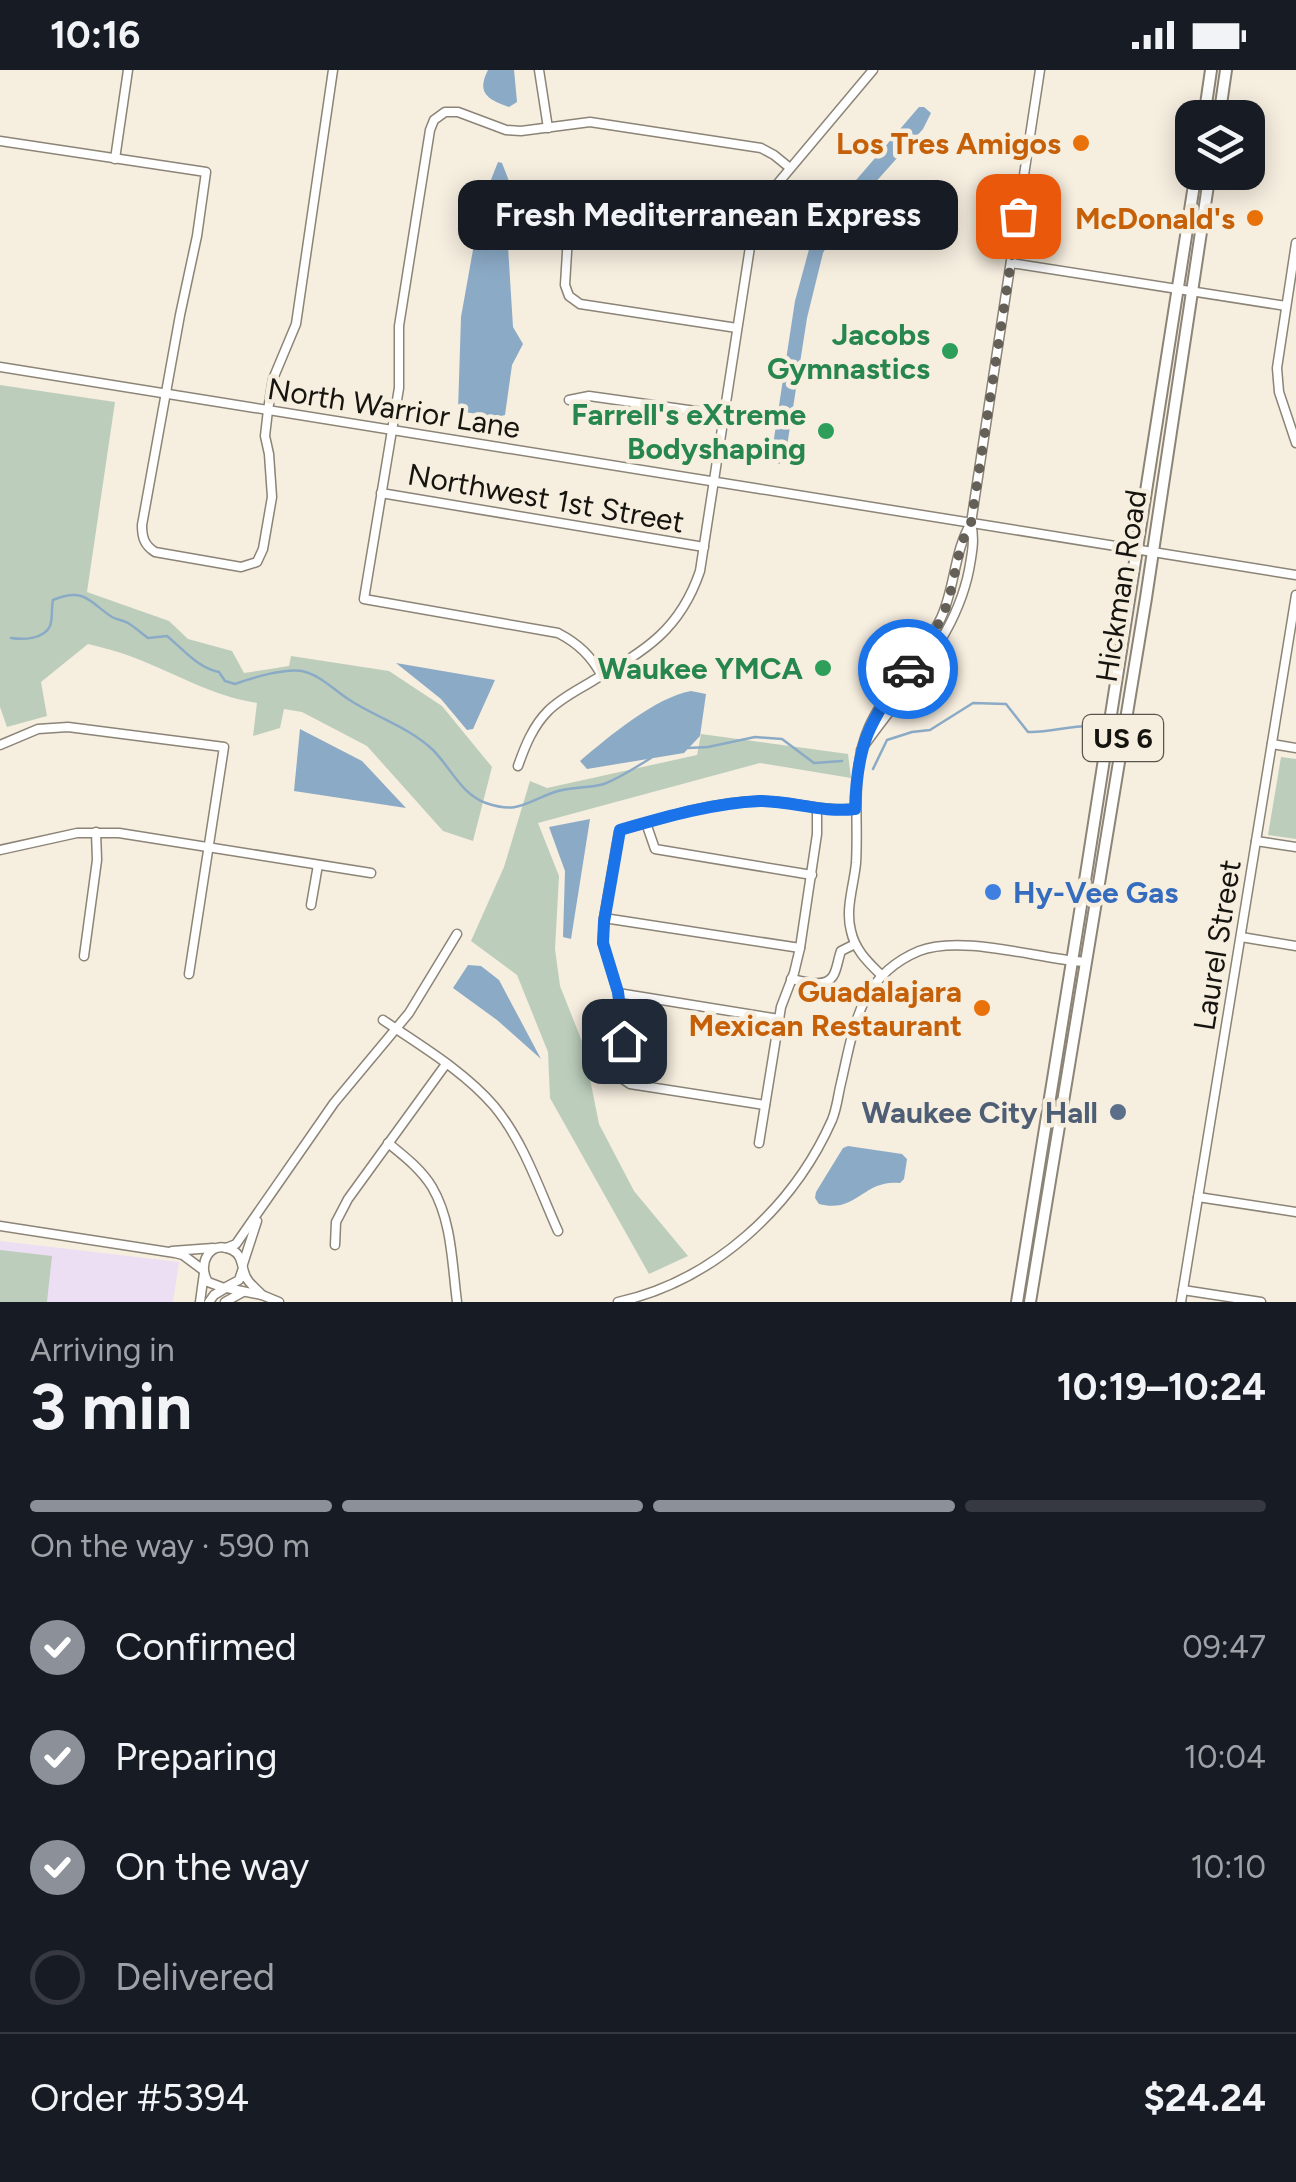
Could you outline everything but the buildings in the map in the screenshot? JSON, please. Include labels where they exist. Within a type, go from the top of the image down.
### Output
[{"type":"highway","points":[[1207,100],[1212,70]]},
{"type":"highway","points":[[1221,100],[1226,70]]},
{"type":"highway","name":"Hickman Road","points":[[1016,1302],[1193,190]]},
{"type":"highway","name":"Hickman Road","points":[[1030,1302],[1207,190]]},
{"type":"street","points":[[116,159],[128,70]]},
{"type":"street","points":[[0,141],[206,172],[142,537],[154,552],[241,566],[256,562],[263,549],[272,497],[265,436],[272,379],[296,324],[333,70]]},
{"type":"street","points":[[539,70],[548,128]]},
{"type":"street","points":[[518,766],[546,713],[654,641],[677,620],[692,594],[704,548],[750,239],[758,210],[872,70]]},
{"type":"street","points":[[881,975],[862,954],[850,930],[857,840],[856,781],[861,750],[877,710],[933,634],[946,606],[963,536],[971,523],[1040,70]]},
{"type":"street","points":[[602,676],[576,642],[558,633],[364,599],[399,388],[399,326],[430,130],[434,120],[445,112],[458,112],[506,130],[590,122],[761,148],[790,168]]},
{"type":"street","points":[[737,328],[580,304],[569,296],[565,285],[568,236],[575,220],[590,215],[750,239]]},
{"type":"street","points":[[1296,243],[1277,363],[1282,404],[1296,443]]},
{"type":"street","points":[[1011,263],[1286,306]]},
{"type":"street","name":"North Warrior Lane","points":[[0,368],[1296,576]]},
{"type":"street","points":[[569,400],[589,396],[724,415]]},
{"type":"street","name":"Northwest 1st Street","points":[[381,492],[704,548]]},
{"type":"street","name":"Laurel Street","points":[[1181,1302],[1296,595]]},
{"type":"street","points":[[0,744],[38,729],[68,726],[224,748],[190,974]]},
{"type":"street","points":[[1272,744],[1296,748]]},
{"type":"street","points":[[765,1105],[630,1084],[622,1078],[619,1069],[624,1041],[618,992],[603,943],[618,832],[691,811],[756,802],[837,811],[855,809]]},
{"type":"street","points":[[759,1143],[781,1007],[800,948],[812,875],[817,809]]},
{"type":"street","points":[[646,823],[655,849],[812,875]]},
{"type":"street","points":[[84,956],[97,860],[96,832]]},
{"type":"street","points":[[0,850],[51,837],[96,832],[133,834],[370,873]]},
{"type":"street","points":[[1256,841],[1296,847]]},
{"type":"street","points":[[311,906],[318,865]]},
{"type":"street","points":[[604,918],[800,948]]},
{"type":"street","points":[[200,1302],[203,1264],[210,1252],[236,1244],[334,1103],[424,990],[458,934]]},
{"type":"street","points":[[1241,937],[1296,946]]},
{"type":"street","points":[[791,980],[826,982],[834,976],[842,951],[856,944]]},
{"type":"street","points":[[618,1302],[696,1273],[749,1236],[782,1200],[808,1164],[833,1116],[855,1022],[881,975],[921,950],[943,946],[970,946],[1085,962]]},
{"type":"street","points":[[618,992],[779,1019]]},
{"type":"street","points":[[383,1020],[446,1064],[493,1106],[513,1133],[558,1231]]},
{"type":"street","points":[[336,1245],[334,1232],[340,1213],[446,1064]]},
{"type":"street","points":[[388,1143],[412,1162],[438,1199],[457,1302]]},
{"type":"street","points":[[209,1302],[239,1280],[251,1234],[270,1196]]},
{"type":"street","points":[[1198,1197],[1296,1212]]},
{"type":"street","points":[[0,1226],[183,1255],[203,1272],[208,1282],[279,1302]]},
{"type":"street","points":[[168,1251],[224,1248],[236,1253],[248,1280],[262,1295]]},
{"type":"street","points":[[1183,1290],[1261,1302]]},
{"type":"street","points":[[225,1302],[243,1292]]},
{"type":"shaded area","points":[[0,1241],[179,1262],[173,1302],[0,1302]]},
{"type":"green space","points":[[0,385],[115,402],[87,592],[169,621],[188,639],[232,651],[244,673],[289,666],[291,656],[389,671],[442,706],[492,767],[473,841],[443,831],[367,746],[302,712],[284,709],[280,728],[253,736],[257,703],[88,644],[41,682],[47,716],[7,727],[0,707]]},
{"type":"green space","points":[[701,734],[848,754],[851,778],[760,763],[538,823],[559,876],[555,949],[560,986],[583,1044],[599,1124],[634,1191],[688,1256],[649,1274],[550,1098],[548,1052],[517,975],[471,941],[504,867],[530,781],[547,788],[697,755]]},
{"type":"green space","points":[[1281,757],[1296,759],[1296,839],[1268,835]]},
{"type":"green space","points":[[0,1250],[52,1256],[47,1302],[0,1302]]},
{"type":"water","points":[[488,70],[514,70],[517,102],[509,107],[486,94],[483,84]]},
{"type":"water","points":[[919,107],[931,113],[923,129],[839,223],[823,253],[807,318],[785,459],[779,464],[771,458],[795,301],[811,242],[826,215]]},
{"type":"water","points":[[498,162],[502,163],[511,186],[506,214],[513,327],[523,344],[512,365],[505,415],[497,417],[458,411],[461,317],[481,205]]},
{"type":"water","points":[[396,663],[495,680],[473,729],[467,730],[441,699]]},
{"type":"water","points":[[691,691],[706,694],[700,736],[684,753],[587,769],[580,761],[648,709]]},
{"type":"water","points":[[300,729],[362,761],[406,808],[294,791]]},
{"type":"water","points":[[590,819],[571,939],[563,937],[565,871],[549,827]]},
{"type":"water","points":[[468,965],[481,966],[499,980],[541,1059],[453,988]]},
{"type":"water","points":[[848,1146],[902,1154],[907,1159],[904,1179],[877,1186],[842,1204],[819,1204],[816,1192]]},
{"type":"waterway","points":[[11,638],[43,634],[51,623],[53,600],[72,595],[92,602],[148,638],[167,636],[198,663],[219,672],[225,681],[235,684],[287,671],[309,673],[424,742],[470,793],[497,806],[520,806],[558,791],[604,784],[651,758]]},
{"type":"waterway","points":[[873,769],[887,740],[930,730],[973,703],[1006,704],[1028,732],[1089,726]]},
{"type":"waterway","points":[[688,748],[755,737],[782,739],[814,763],[842,761]]},
{"type":"way so far","points":[[908,669],[933,634],[946,606],[963,536],[971,523],[1018,216]]},
{"type":"place","name":"Los Tres Amigos","points":[[1081,143]]},
{"type":"place","name":"Fresh Mediterranean Express","points":[[1018,216]]},
{"type":"place","name":"McDonald's","points":[[1255,218]]},
{"type":"place","name":"Jacobs Gymnastics","points":[[950,351]]},
{"type":"place","name":"Farrell's eXtreme Bodyshaping","points":[[826,431]]},
{"type":"place","name":"Waukee YMCA","points":[[823,668]]},
{"type":"place","name":"Hy-Vee Gas","points":[[993,892]]},
{"type":"place","name":"Guadalajara Mexican Restaurant","points":[[982,1008]]},
{"type":"place","name":"Waukee City Hall","points":[[1118,1112]]},
{"type":"route","points":[[624,1041],[618,992],[603,943],[620,830],[691,811],[764,801],[837,811],[855,809],[861,750],[868,730],[877,710],[908,669]]}]
